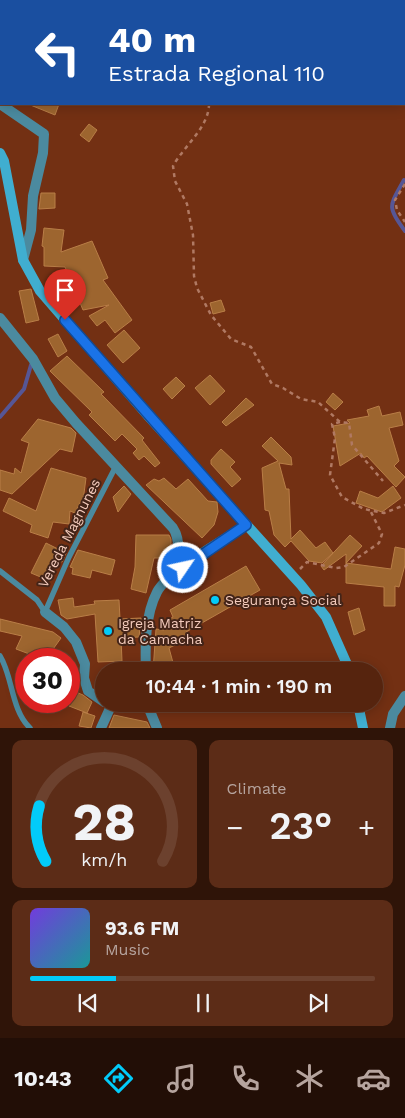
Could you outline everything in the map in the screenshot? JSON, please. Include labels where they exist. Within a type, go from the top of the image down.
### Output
[{"type":"main road","points":[[0,153],[4,161],[23,260],[40,291],[292,575],[326,617],[346,662]]},
{"type":"main road","points":[[360,712],[363,728]]},
{"type":"street","points":[[1,105],[44,134],[43,153],[33,196],[31,230],[23,260]]},
{"type":"street","points":[[0,318],[33,359],[55,398],[173,528],[179,540],[178,560],[183,568]]},
{"type":"street","points":[[147,662],[150,608],[158,590],[170,577],[246,525]]},
{"type":"street","points":[[45,612],[64,627],[76,642],[85,664],[84,678],[88,691],[95,696]]},
{"type":"street","points":[[390,728],[393,714],[405,696]]},
{"type":"street","points":[[101,728],[105,712]]},
{"type":"street","points":[[150,712],[157,728]]},
{"type":"lane","name":"Vereda Magnunes","points":[[45,612],[69,557],[116,466]]},
{"type":"lane","points":[[0,571],[37,600],[45,612]]},
{"type":"lane","points":[[0,656],[8,672],[20,714],[30,728]]},
{"type":"path","points":[[209,105],[209,111],[204,122],[173,166],[175,181],[187,204],[193,235],[196,288],[211,315],[231,339],[250,347],[272,384],[283,388],[301,400],[318,402],[340,422]]},
{"type":"path","points":[[405,184],[395,200],[405,222]]},
{"type":"path","points":[[383,482],[352,445],[350,423],[340,422],[332,424],[335,438],[330,475],[342,497],[354,505],[384,513],[405,505]]},
{"type":"path","points":[[292,575],[307,562],[336,568],[344,567],[380,543],[382,534],[370,510]]},
{"type":"building","points":[[30,105],[59,105],[55,115]]},
{"type":"building","points":[[89,124],[97,130],[89,142],[80,135]]},
{"type":"building","points":[[41,193],[55,193],[55,208],[39,209]]},
{"type":"building","points":[[44,228],[64,230],[61,252],[92,241],[108,278],[103,280],[132,320],[115,333],[105,320],[97,326],[89,316],[109,305],[83,310],[65,267],[44,266],[44,247],[42,246]]},
{"type":"building","points":[[31,289],[39,320],[26,323],[19,291]]},
{"type":"building","points":[[221,300],[225,311],[213,314],[210,303]]},
{"type":"building","points":[[124,330],[140,348],[123,363],[107,345]]},
{"type":"building","points":[[58,334],[67,351],[58,357],[48,339]]},
{"type":"building","points":[[67,356],[104,392],[101,394],[144,438],[142,440],[160,463],[155,467],[144,456],[139,460],[133,453],[137,449],[122,434],[115,441],[89,415],[92,412],[50,371]]},
{"type":"building","points":[[210,375],[225,391],[210,405],[195,388]]},
{"type":"building","points":[[176,377],[185,386],[172,399],[163,389]]},
{"type":"building","points":[[333,393],[343,402],[335,410],[326,402]]},
{"type":"building","points":[[246,398],[254,405],[226,426],[222,422]]},
{"type":"building","points":[[379,406],[382,416],[400,412],[403,425],[389,428],[399,461],[394,466],[405,477],[396,487],[367,456],[364,458],[361,453],[340,466],[333,426],[350,423],[347,420],[369,416],[367,410]]},
{"type":"building","points":[[38,419],[71,428],[76,433],[72,452],[60,449],[12,494],[0,490],[0,470],[14,474],[15,468],[21,473],[29,443],[21,440]]},
{"type":"building","points":[[271,437],[291,457],[292,465],[279,463],[286,489],[289,489],[291,539],[300,530],[316,548],[325,542],[333,553],[322,563],[309,561],[291,541],[285,547],[274,535],[269,511],[265,510],[262,468],[278,461],[262,446]]},
{"type":"building","points":[[221,449],[235,462],[230,467],[241,479],[232,487],[211,464],[211,460]]},
{"type":"building","points":[[51,468],[86,478],[83,501],[81,501],[75,513],[70,511],[69,524],[53,522],[48,538],[30,532],[32,525],[3,511],[9,498],[36,511]]},
{"type":"building","points":[[164,478],[176,489],[188,479],[208,501],[217,502],[218,512],[214,525],[202,538],[146,485],[154,479],[159,481]]},
{"type":"building","points":[[124,486],[131,494],[118,512],[113,497]]},
{"type":"building","points":[[393,486],[401,498],[382,512],[356,503],[360,491],[378,498]]},
{"type":"building","points":[[136,535],[169,535],[171,539],[171,548],[168,548],[168,558],[154,558],[146,593],[131,589],[135,567]]},
{"type":"building","points":[[350,535],[362,546],[346,563],[346,554],[324,570],[321,566]]},
{"type":"building","points":[[46,543],[66,553],[62,562],[53,558],[43,578],[31,573]]},
{"type":"building","points":[[395,547],[405,549],[405,565],[399,587],[395,586],[395,606],[384,606],[384,587],[346,583],[346,563],[391,569]]},
{"type":"building","points":[[78,550],[115,560],[111,575],[92,570],[90,578],[72,574],[73,568],[70,567]]},
{"type":"building","name":"Segurança Social","points":[[246,566],[260,590],[186,632],[189,638],[169,648],[173,662],[154,662],[156,629],[164,630],[163,623],[173,617],[170,610]]},
{"type":"building","name":"Igreja Matriz da Camacha","points":[[73,598],[74,607],[95,604],[94,601],[119,600],[120,619],[141,618],[139,637],[121,638],[122,661],[98,662],[95,614],[67,619],[61,615],[58,600]]},
{"type":"building","points":[[359,608],[365,630],[354,635],[348,612]]},
{"type":"building","points":[[0,619],[53,632],[61,638],[54,648],[16,648],[22,636],[0,631]]},
{"type":"building","points":[[80,694],[92,702],[87,713],[80,710]]},
{"type":"building","points":[[83,712],[95,716],[91,728],[79,726]]},
{"type":"building","points":[[114,715],[147,722],[150,728],[109,728]]},
{"type":"waterway","points":[[404,180],[392,206],[395,216],[405,231]]},
{"type":"waterway","points":[[0,417],[24,389],[31,365]]},
{"type":"place","name":"Segurança Social","points":[[215,600]]},
{"type":"place","name":"Igreja Matriz da Camacha","points":[[108,631]]},
{"type":"route","points":[[65,320],[246,525],[183,568]]}]
